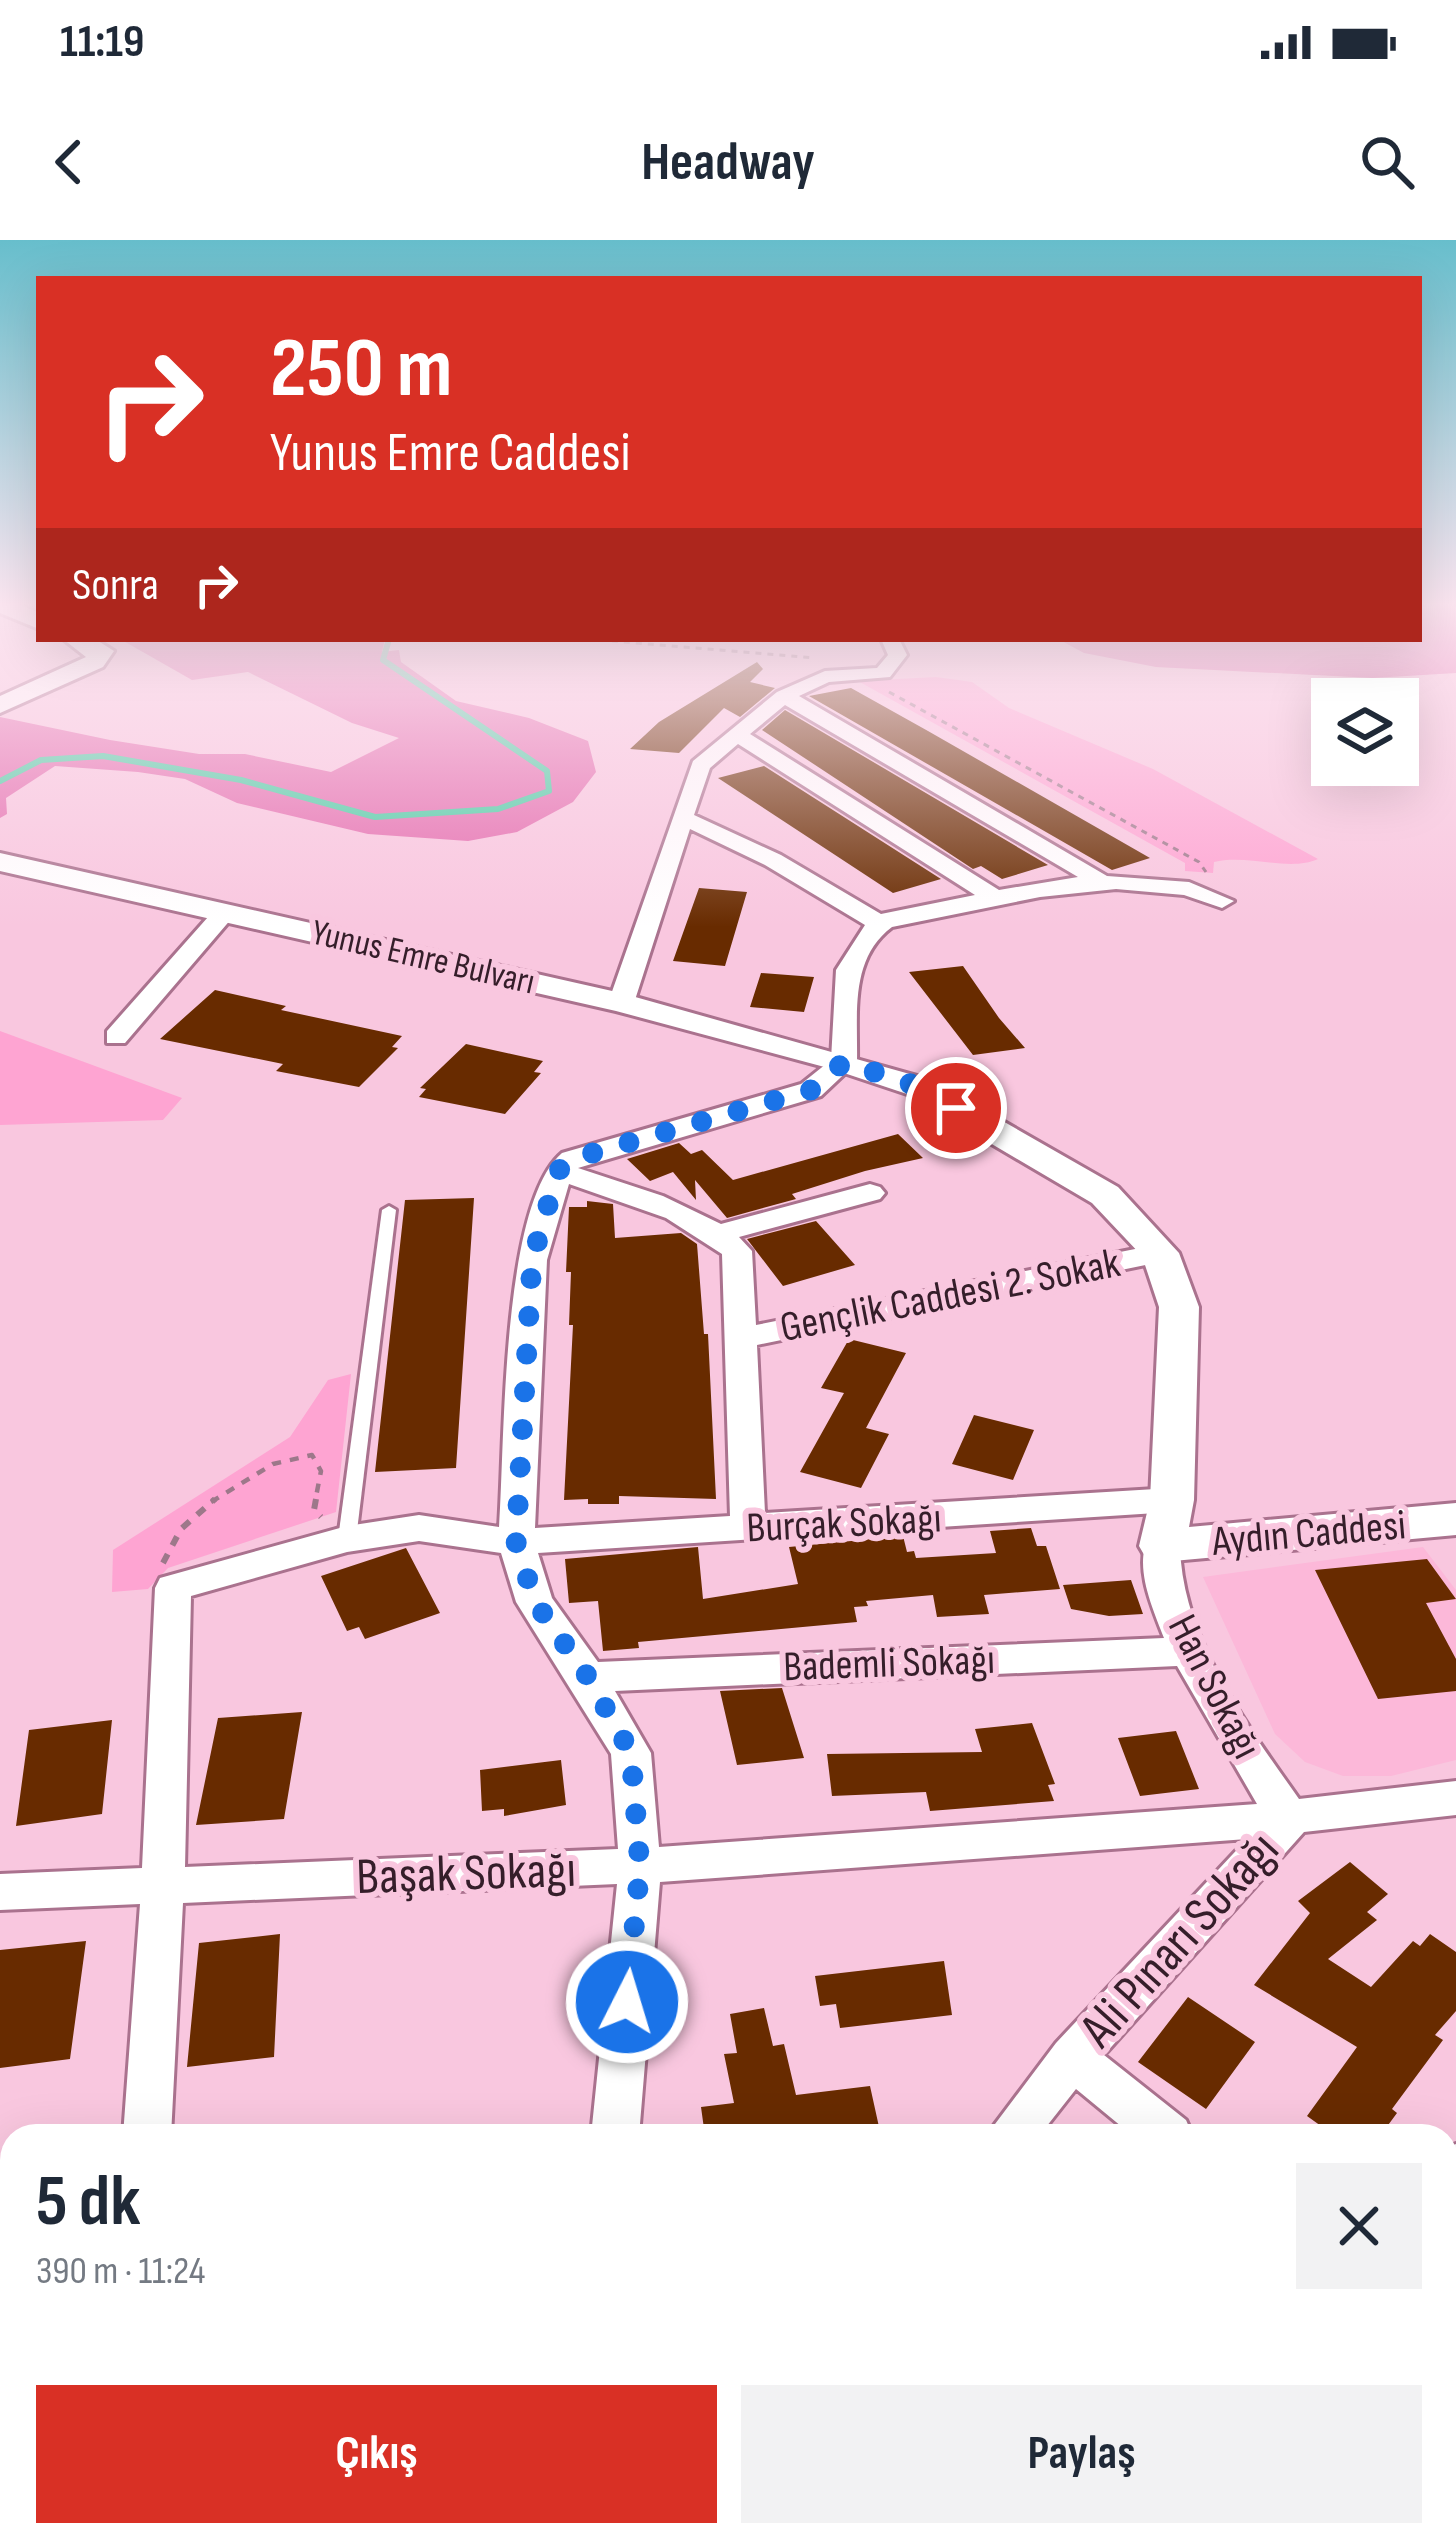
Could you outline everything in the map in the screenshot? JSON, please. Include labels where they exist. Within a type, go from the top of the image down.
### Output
[{"type":"street","points":[[621,1003],[700,765],[764,712]]},
{"type":"street","points":[[811,712],[1107,885]]},
{"type":"street","points":[[736,734],[995,898]]},
{"type":"street","points":[[686,818],[773,860],[879,923]]},
{"type":"street","name":"Yunus Emre Bulvarı","points":[[0,862],[621,1003],[920,1087],[1105,1195],[1160,1253]]},
{"type":"street","points":[[616,2124],[640,1867],[631,1753],[588,1677],[535,1602],[516,1542],[532,1260],[558,1171],[572,1159],[811,1090],[844,1062],[845,966],[879,923],[995,898],[1107,885],[1209,895]]},
{"type":"street","points":[[116,1037],[224,913]]},
{"type":"street","points":[[558,1171],[720,1233],[737,1251],[748,1529]]},
{"type":"street","points":[[720,1233],[870,1192]]},
{"type":"street","points":[[1160,1253],[1179,1307],[1172,1500],[1162,1546]]},
{"type":"street","name":"Gençlik Caddesi 2. Sokak","points":[[740,1338],[1160,1253]]},
{"type":"street","name":"Burçak Sokağı","points":[[178,1586],[347,1539],[419,1528],[516,1542],[1172,1500]]},
{"type":"street","name":"Aydın Caddesi","points":[[1162,1546],[1456,1519]]},
{"type":"street","name":"Han Sokağı","points":[[1162,1546],[1158,1568],[1190,1651],[1239,1746],[1290,1820]]},
{"type":"street","points":[[148,2124],[178,1586]]},
{"type":"street","name":"Bademli Sokağı","points":[[588,1677],[1190,1651]]},
{"type":"street","name":"Ali Pınarı Sokağı","points":[[1020,2124],[1072,2058],[1290,1820],[1456,1798]]},
{"type":"street","name":"Başak Sokağı","points":[[0,1892],[640,1867],[1290,1820]]},
{"type":"street","points":[[1072,2058],[1154,2124]]},
{"type":"lane","points":[[347,1539],[389,1210]]},
{"type":"path","points":[[925,712],[1199,862],[1209,895]]},
{"type":"path","points":[[178,1586],[162,1561],[168,1538],[276,1460],[297,1453],[312,1455],[321,1472],[314,1510],[347,1539]]},
{"type":"shaded area","points":[[329,712],[501,712],[588,741],[596,772],[573,802],[517,832],[468,841],[368,834],[237,803],[185,779],[55,766],[6,798],[7,814],[0,818],[0,717],[110,740],[199,754],[245,754],[331,772],[399,738]]},
{"type":"shaded area","points":[[913,712],[1017,712],[1153,769],[1318,859],[1295,864],[1227,860],[1214,862],[1213,873],[1185,871],[1185,863]]},
{"type":"shaded area","points":[[0,1031],[182,1098],[163,1120],[0,1125]]},
{"type":"shaded area","points":[[351,1374],[336,1512],[168,1568],[148,1589],[112,1592],[113,1550],[290,1437],[328,1380]]},
{"type":"shaded area","points":[[1423,1547],[1456,1590],[1456,1760],[1391,1776],[1343,1776],[1305,1762],[1275,1734],[1203,1577]]},
{"type":"building","points":[[676,712],[720,712],[679,753],[630,749]]},
{"type":"building","points":[[788,712],[1048,865],[1002,879],[981,866],[973,869],[762,730]]},
{"type":"building","points":[[836,712],[892,712],[1150,858],[1112,870]]},
{"type":"building","points":[[764,766],[941,879],[893,893],[718,778]]},
{"type":"building","points":[[699,888],[747,892],[725,966],[673,961]]},
{"type":"building","points":[[963,966],[1025,1048],[973,1055],[909,972]]},
{"type":"building","points":[[761,973],[814,977],[804,1012],[750,1007]]},
{"type":"building","points":[[215,990],[286,1006],[281,1010],[402,1036],[392,1047],[398,1048],[359,1087],[276,1071],[283,1064],[160,1039]]},
{"type":"building","points":[[466,1044],[543,1061],[534,1072],[541,1073],[505,1114],[419,1097],[426,1089],[420,1088]]},
{"type":"building","points":[[898,1134],[923,1158],[865,1171],[792,1194],[796,1199],[727,1218],[695,1180],[696,1200],[673,1172],[650,1181],[627,1159],[679,1143],[691,1154],[702,1150],[733,1180]]},
{"type":"building","points":[[474,1198],[456,1468],[375,1472],[405,1200]]},
{"type":"building","points":[[587,1201],[613,1204],[615,1238],[681,1233],[697,1244],[704,1334],[708,1334],[716,1499],[619,1496],[619,1504],[564,1500],[573,1325],[569,1325],[571,1272],[566,1272],[569,1207],[587,1207]]},
{"type":"building","points":[[816,1221],[855,1265],[783,1286],[747,1239]]},
{"type":"building","points":[[849,1339],[906,1353],[866,1428],[889,1434],[861,1488],[800,1472],[844,1393],[821,1388]]},
{"type":"building","points":[[974,1415],[1034,1430],[1013,1480],[952,1464]]},
{"type":"building","points":[[1031,1528],[1037,1546],[1046,1546],[1060,1589],[984,1595],[989,1614],[937,1617],[933,1595],[866,1601],[868,1606],[854,1607],[857,1622],[638,1642],[639,1648],[603,1651],[598,1601],[569,1603],[565,1559],[698,1547],[703,1599],[798,1584],[789,1547],[903,1536],[907,1552],[914,1551],[916,1558],[996,1553],[990,1531]]},
{"type":"building","points":[[406,1548],[440,1613],[365,1639],[359,1627],[347,1631],[321,1576]]},
{"type":"building","points":[[1427,1559],[1456,1599],[1426,1603],[1456,1659],[1456,1691],[1378,1699],[1315,1570]]},
{"type":"building","points":[[1131,1580],[1143,1614],[1109,1616],[1071,1609],[1063,1585]]},
{"type":"building","points":[[782,1688],[804,1758],[737,1765],[720,1691]]},
{"type":"building","points":[[302,1712],[284,1819],[196,1825],[218,1718]]},
{"type":"building","points":[[112,1720],[102,1814],[16,1826],[29,1730]]},
{"type":"building","points":[[1032,1723],[1055,1784],[1048,1785],[1054,1801],[930,1811],[926,1792],[832,1796],[827,1754],[982,1752],[975,1729]]},
{"type":"building","points":[[1176,1731],[1199,1789],[1140,1796],[1118,1738]]},
{"type":"building","points":[[561,1760],[566,1805],[504,1816],[504,1809],[482,1811],[480,1770]]},
{"type":"building","points":[[1350,1862],[1388,1894],[1367,1912],[1377,1920],[1328,1959],[1371,1987],[1413,1941],[1420,1946],[1430,1934],[1456,1952],[1456,2011],[1435,2035],[1443,2040],[1392,2109],[1397,2113],[1389,2124],[1318,2124],[1307,2116],[1357,2047],[1254,1985],[1310,1913],[1298,1901]]},
{"type":"building","points":[[280,1934],[274,2057],[187,2067],[199,1943]]},
{"type":"building","points":[[86,1941],[70,2059],[0,2068],[0,1950]]},
{"type":"building","points":[[944,1961],[952,2015],[840,2028],[836,2004],[820,2006],[815,1976]]},
{"type":"building","points":[[1188,1997],[1255,2042],[1206,2109],[1138,2062]]},
{"type":"building","points":[[764,2008],[773,2046],[784,2044],[796,2095],[870,2086],[878,2124],[703,2124],[701,2107],[734,2103],[724,2054],[737,2053],[730,2014]]},
{"type":"waterway","points":[[0,781],[41,760],[103,756],[241,780],[375,817],[498,809],[549,791],[547,771],[459,712]]},
{"type":"route","points":[[627,2002],[640,1867],[631,1753],[588,1677],[535,1602],[516,1542],[532,1260],[558,1171],[572,1159],[811,1090],[844,1062],[920,1087],[956,1108]]}]
